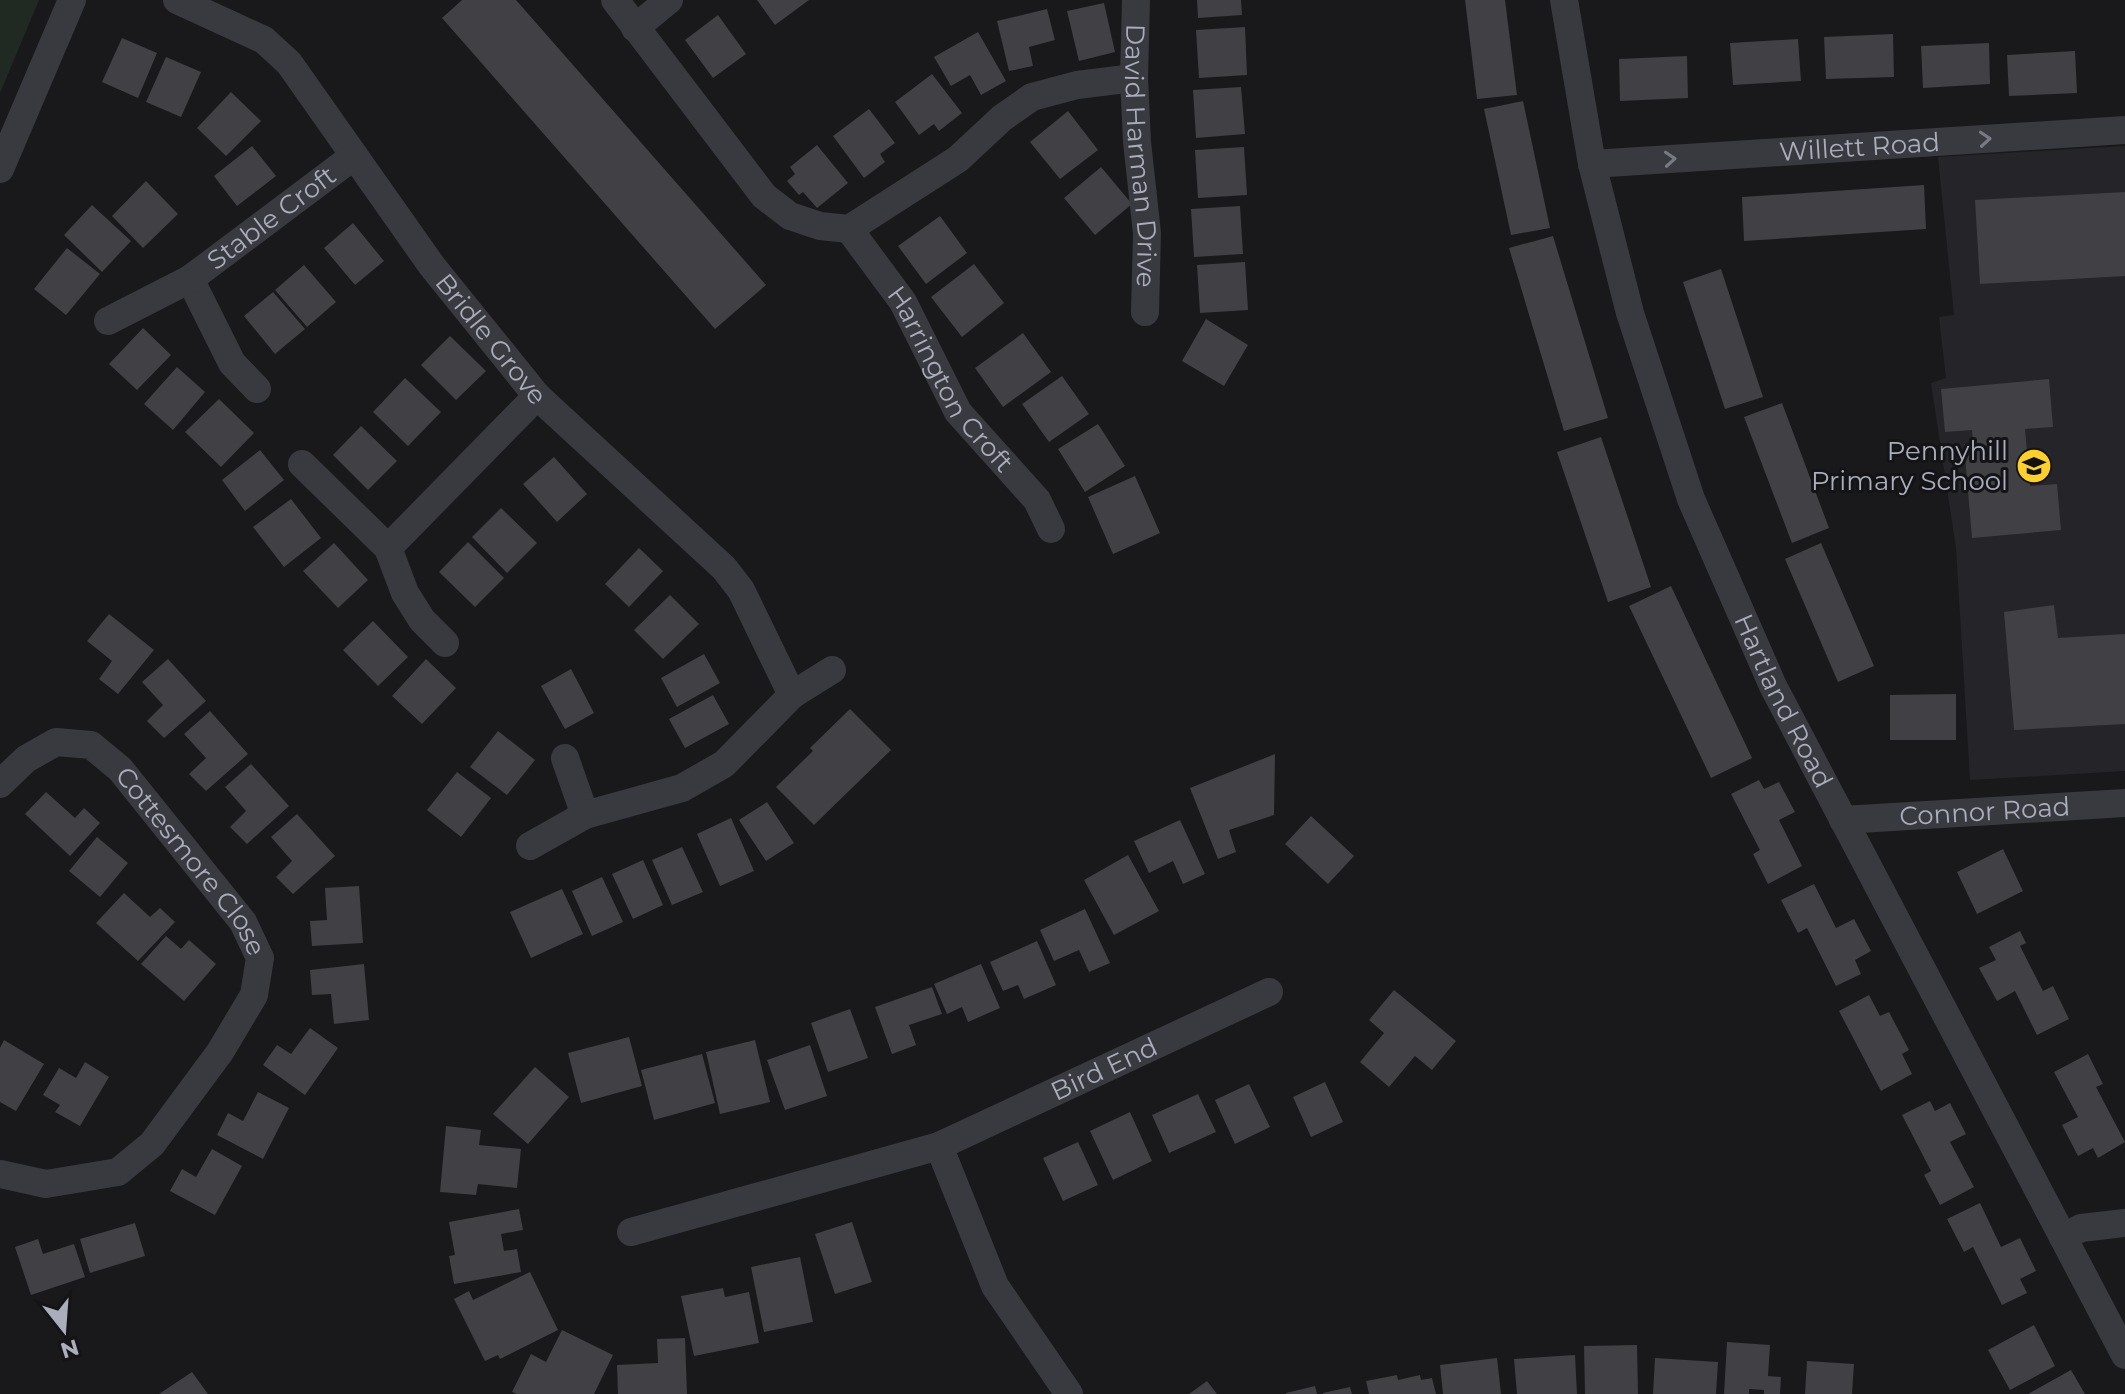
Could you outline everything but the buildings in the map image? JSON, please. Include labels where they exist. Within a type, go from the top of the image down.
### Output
[{"type":"street","points":[[0,169],[72,0]]},
{"type":"street","name":"Bridle Grove","points":[[177,0],[264,40],[289,63],[432,266],[537,396],[724,568],[741,590],[792,695]]},
{"type":"street","points":[[615,0],[764,196],[790,216],[820,226],[849,229],[958,159],[1002,118],[1032,97],[1077,85],[1134,78]]},
{"type":"street","points":[[635,28],[669,0]]},
{"type":"street","name":"David Harman Drive","points":[[1136,0],[1134,78],[1137,142],[1147,233],[1145,312]]},
{"type":"street","name":"Hartland Road","points":[[1564,0],[1592,164],[1630,313],[1691,499],[1773,686],[2125,1355]]},
{"type":"street","name":"Willett Road","points":[[1592,164],[2125,130]]},
{"type":"street","name":"Stable Croft","points":[[108,321],[190,279],[354,156]]},
{"type":"street","name":"Harrington Croft","points":[[849,229],[903,302],[958,412],[1037,500],[1051,529]]},
{"type":"street","name":"Stable Croft","points":[[190,279],[232,363],[257,389]]},
{"type":"street","points":[[388,548],[537,396]]},
{"type":"street","points":[[302,464],[388,548],[411,602],[422,620],[445,643]]},
{"type":"street","points":[[530,846],[585,815],[682,788],[724,764],[792,695],[832,670]]},
{"type":"street","name":"Cottesmore Close","points":[[0,784],[26,759],[56,742],[91,745],[120,769],[243,922],[260,958],[254,995],[220,1052],[152,1144],[118,1172],[46,1184],[0,1174]]},
{"type":"street","points":[[565,758],[585,815]]},
{"type":"street","name":"Connor Road","points":[[1843,820],[2125,803]]},
{"type":"street","name":"Bird End","points":[[631,1232],[939,1146],[1269,992]]},
{"type":"street","points":[[939,1146],[995,1286],[1069,1394]]},
{"type":"street","points":[[2063,1237],[2081,1228],[2125,1223]]},
{"type":"shaded area","points":[[0,0],[39,0],[0,93]]},
{"type":"shaded area","name":"Pennyhill Primary School","points":[[2125,146],[2125,771],[1970,780],[1956,548],[1931,383],[1946,378],[1939,317],[1954,315],[1938,157]]},
{"type":"place","name":"Pennyhill Primary School","points":[[2034,466]]}]
